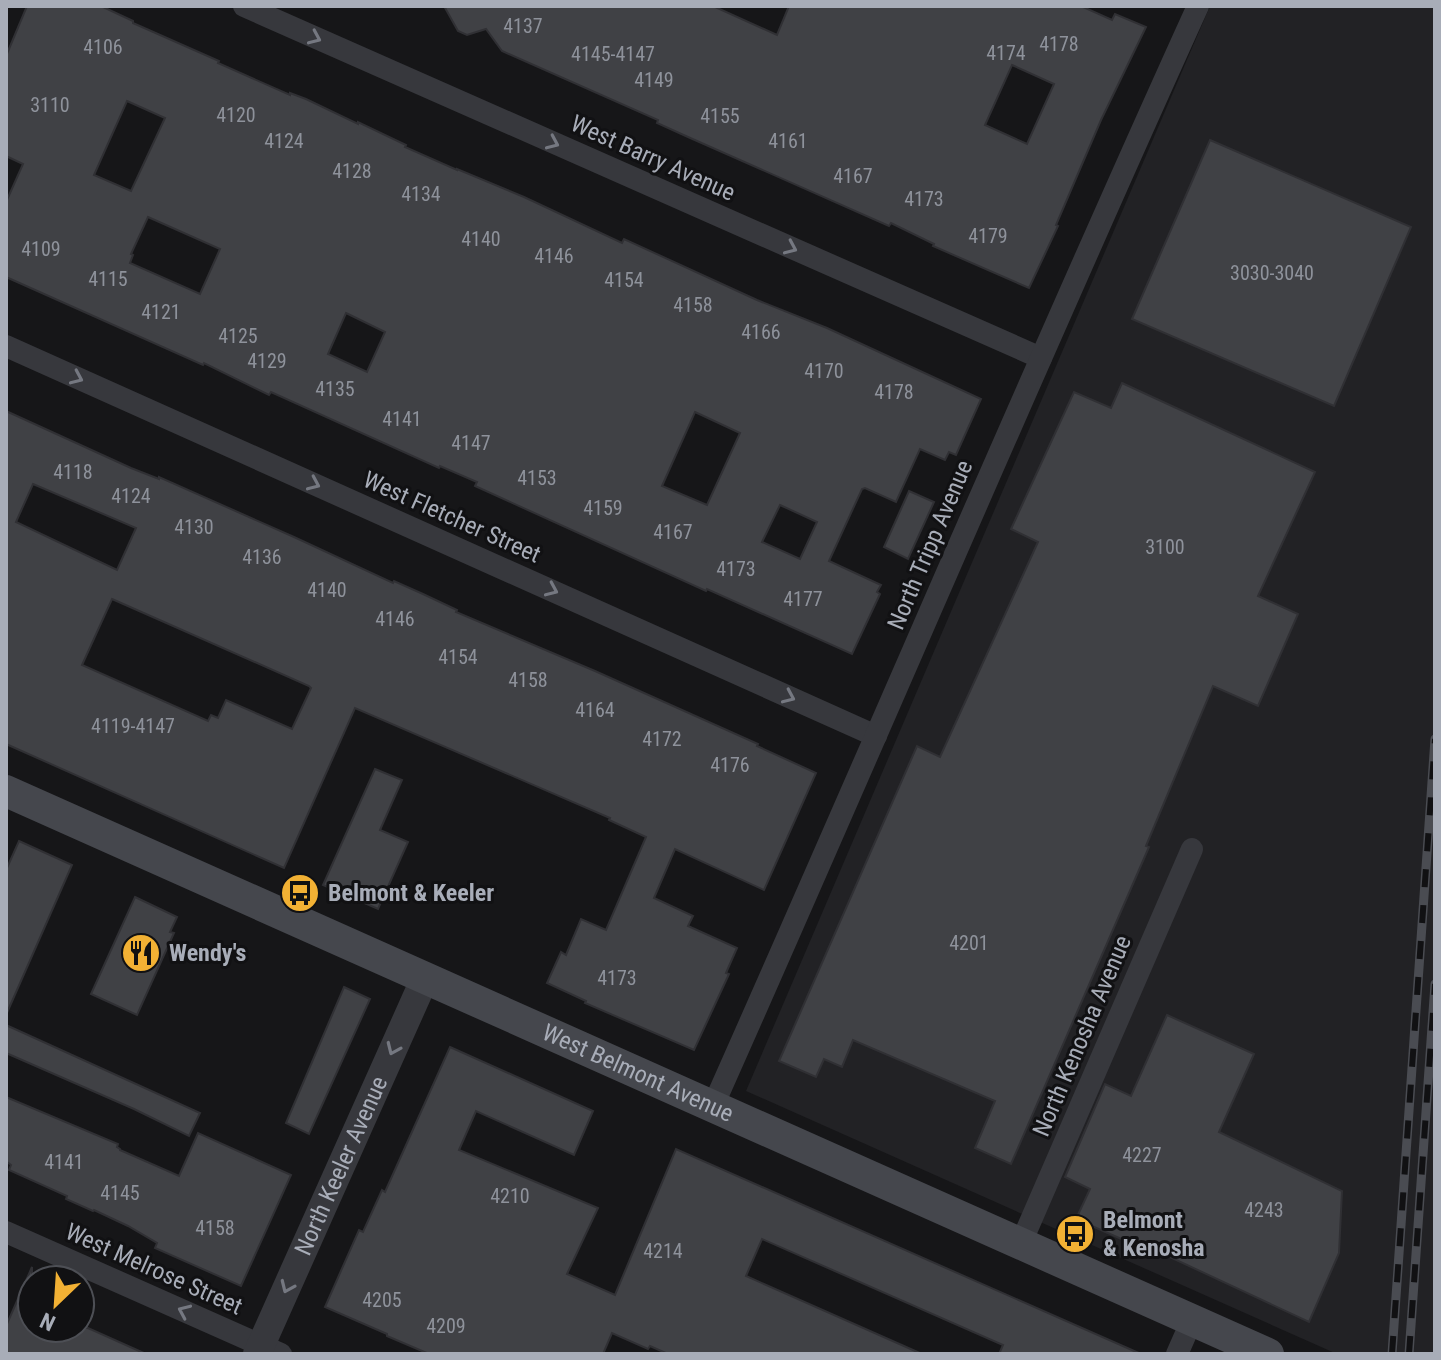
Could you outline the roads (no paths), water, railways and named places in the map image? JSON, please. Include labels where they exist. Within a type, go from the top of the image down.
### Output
[{"type":"main road","name":"West Belmont Avenue","points":[[6,791],[1268,1354]]},
{"type":"street","name":"West Barry Avenue","points":[[244,6],[1041,358]]},
{"type":"street","name":"North Tripp Avenue","points":[[713,1106],[1198,6]]},
{"type":"street","name":"West Fletcher Street","points":[[6,346],[876,736]]},
{"type":"street","name":"North Kenosha Avenue","points":[[1021,1243],[1192,849]]},
{"type":"street","name":"North Keeler Avenue","points":[[266,1351],[425,978]]},
{"type":"street","name":"West Melrose Street","points":[[6,1232],[266,1351]]},
{"type":"street","points":[[1177,1354],[1192,1320]]},
{"type":"railway","points":[[1392,1354],[1435,739]]},
{"type":"railway","points":[[1409,1354],[1435,984]]},
{"type":"place","name":"Belmont & Keeler","points":[[300,893]]},
{"type":"place","name":"Wendy's","points":[[141,953]]},
{"type":"place","name":"Belmont & Kenosha","points":[[1075,1234]]}]
